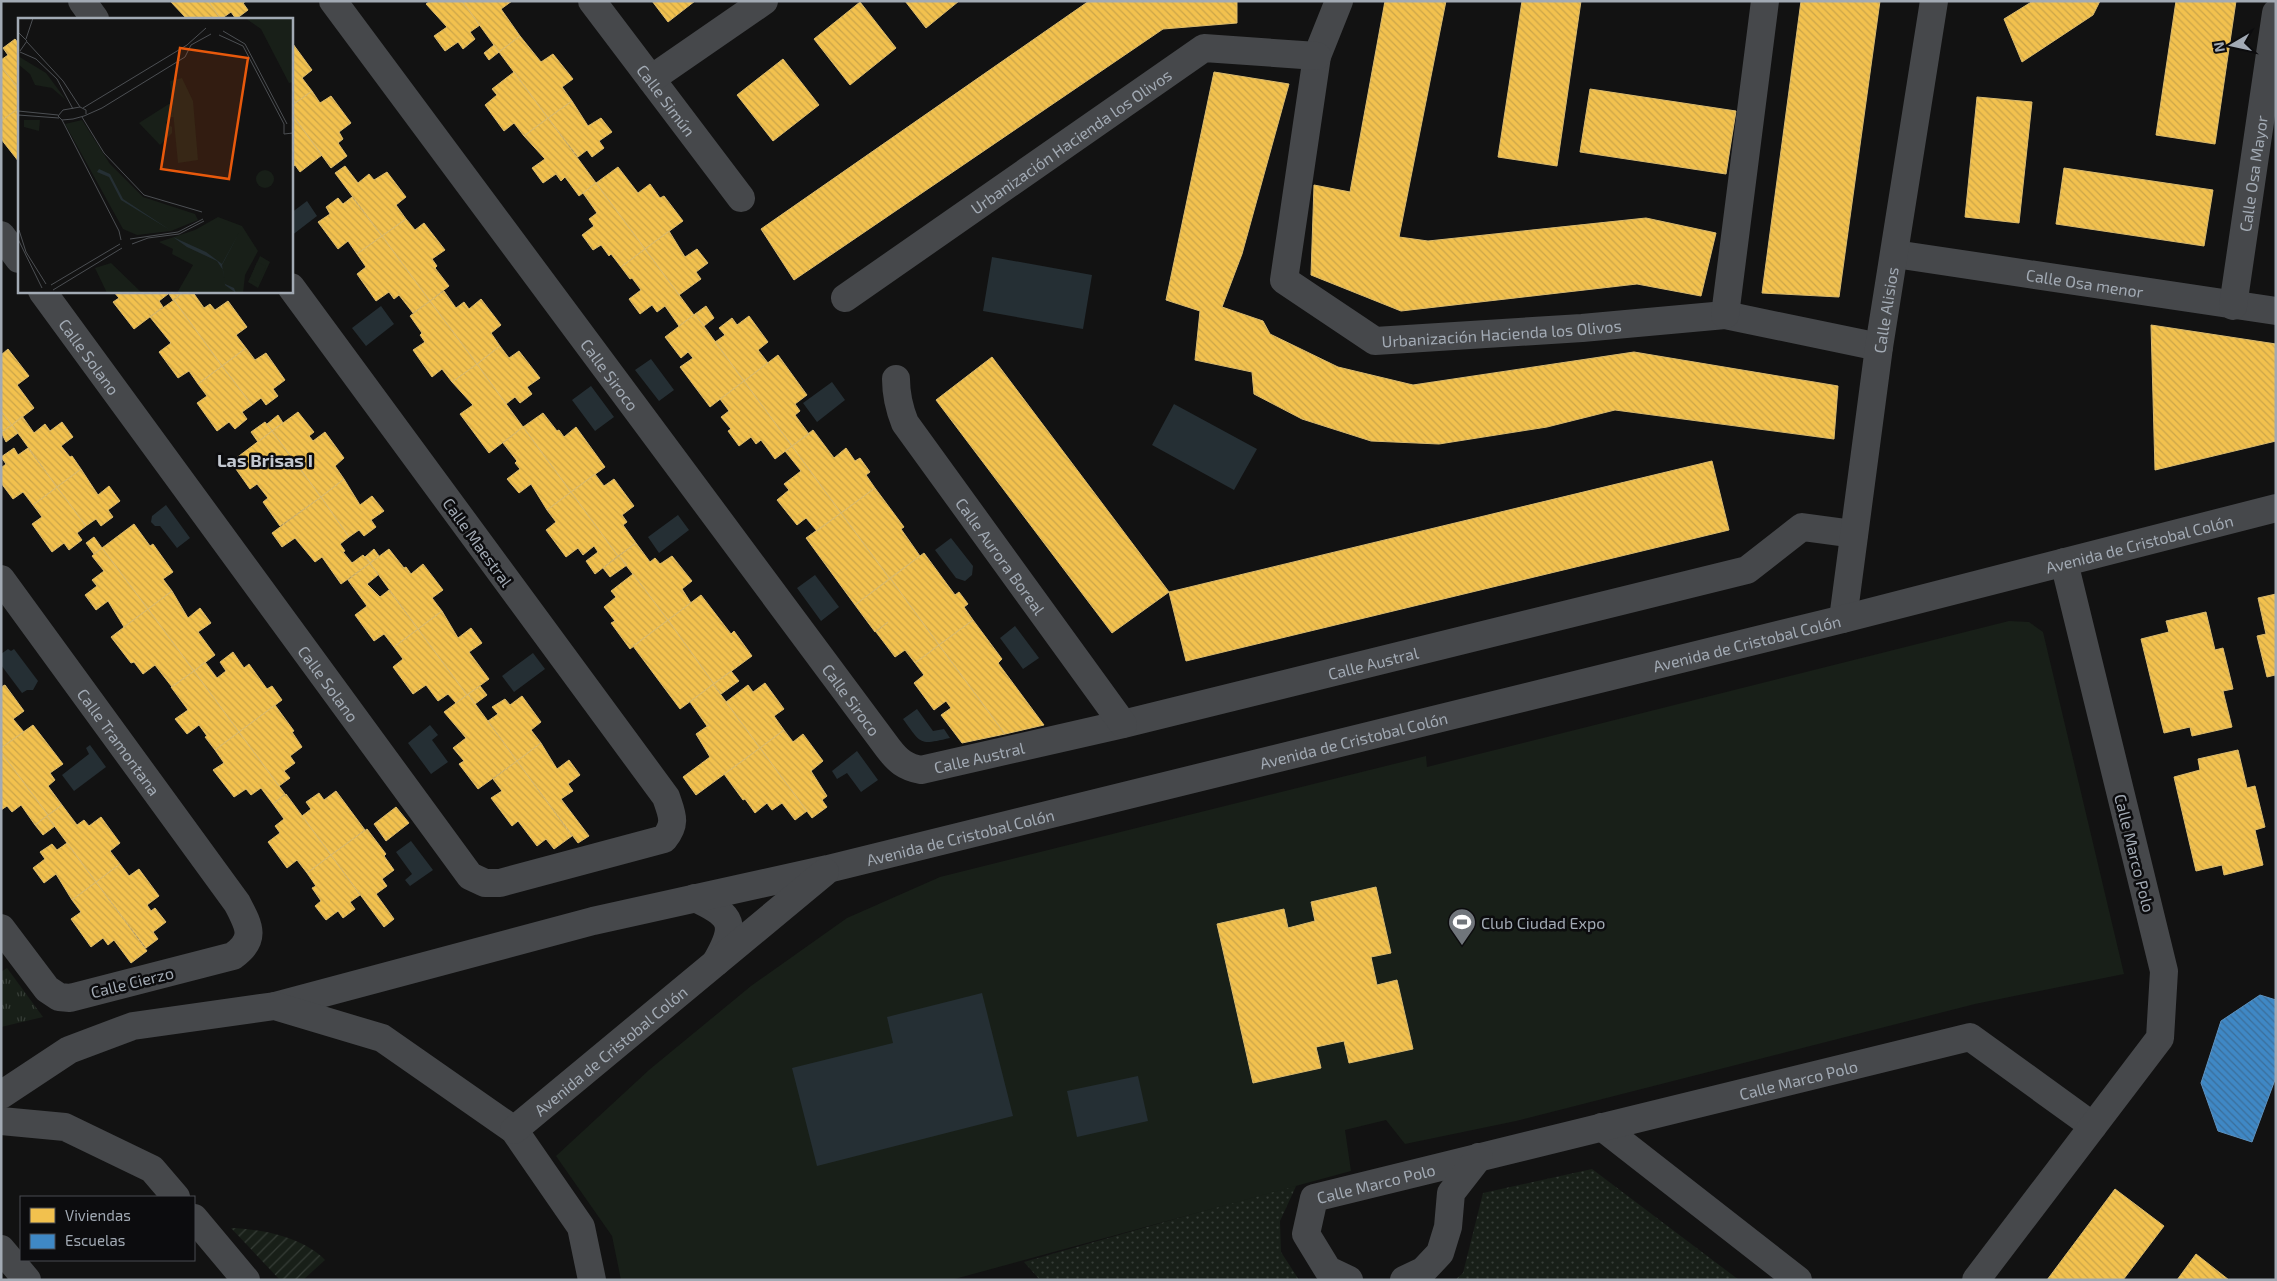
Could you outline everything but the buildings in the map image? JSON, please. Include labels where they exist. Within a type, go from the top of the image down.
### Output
[{"type":"street","points":[[82,1],[93,18]]},
{"type":"street","name":"Calle Siroco","points":[[333,1],[888,748]]},
{"type":"street","name":"Calle Simún","points":[[592,1],[741,198]]},
{"type":"street","points":[[651,79],[764,1]]},
{"type":"street","name":"Urbanización Hacienda los Olivos","points":[[1339,1],[1317,56],[1284,280],[1375,341],[1582,328],[1725,315],[1879,346]]},
{"type":"street","points":[[1725,315],[1765,1]]},
{"type":"street","name":"Calle Alisios","points":[[1843,619],[1879,346],[1934,1]]},
{"type":"street","name":"Calle Osa Mayor","points":[[2234,306],[2276,13]]},
{"type":"street","name":"Urbanización Hacienda los Olivos","points":[[845,298],[1204,48],[1317,56]]},
{"type":"street","points":[[1,235],[18,258]]},
{"type":"street","name":"Calle Osa menor","points":[[1895,254],[2276,311]]},
{"type":"street","name":"Calle Maestral","points":[[292,288],[666,797]]},
{"type":"street","name":"Calle Solano","points":[[43,292],[470,876],[485,883],[500,883],[664,839],[672,828],[672,814],[666,797]]},
{"type":"street","name":"Calle Aurora Boreal","points":[[896,379],[899,408],[905,423],[1123,724]]},
{"type":"street","name":"Avenida de Cristobal Colón","points":[[514,1130],[828,869],[1843,619],[2276,508]]},
{"type":"street","name":"Calle Austral","points":[[888,748],[898,761],[909,768],[921,770],[1123,724],[1747,570],[1802,528],[1854,534]]},
{"type":"street","name":"Calle Marco Polo","points":[[1976,1280],[2160,1038],[2164,971],[2064,562]]},
{"type":"street","name":"Calle Tramontana","points":[[1,579],[237,903]]},
{"type":"street","points":[[1,1095],[69,1050],[133,1026],[275,1006],[593,921],[828,869]]},
{"type":"street","points":[[695,898],[717,908],[727,920],[729,939],[715,964]]},
{"type":"street","name":"Calle Cierzo","points":[[1,928],[47,989],[59,997],[70,998],[232,956],[245,947],[249,936],[246,920],[237,903]]},
{"type":"street","points":[[275,1006],[382,1038],[514,1130],[581,1227],[592,1280]]},
{"type":"street","name":"Calle Marco Polo","points":[[1349,1280],[1328,1270],[1306,1234],[1314,1198],[1970,1037],[2093,1126]]},
{"type":"street","points":[[1,1121],[66,1127],[152,1168],[175,1196]]},
{"type":"street","points":[[1602,1127],[1798,1280]]},
{"type":"street","name":"Calle Marco Polo","points":[[1404,1280],[1423,1271],[1440,1252],[1448,1227],[1451,1192],[1479,1157]]},
{"type":"street","points":[[195,1219],[246,1280]]},
{"type":"street","points":[[1,1249],[26,1280]]},
{"type":"green space","name":"Club Ciudad Expo","points":[[2009,621],[2029,622],[2043,632],[2124,974],[1975,1004],[1516,1121],[1405,1144],[1386,1120],[1345,1130],[1351,1171],[951,1280],[621,1280],[612,1236],[556,1156],[649,1070],[751,986],[847,918],[940,877],[1426,756],[1427,767]]},
{"type":"green space","points":[[7,968],[43,1017],[1,1027],[1,972]]},
{"type":"green space","points":[[1592,1169],[1739,1280],[1455,1280],[1463,1273],[1483,1193]]},
{"type":"green space","points":[[1297,1184],[1280,1221],[1281,1252],[1299,1280],[1040,1280],[1024,1262]]},
{"type":"green space","points":[[231,1228],[269,1232],[294,1240],[316,1252],[325,1260],[303,1280],[280,1280]]},
{"type":"shaded area","points":[[307,201],[317,216],[292,235],[292,212]]},
{"type":"shaded area","points":[[992,257],[1092,275],[1083,329],[983,311]]},
{"type":"shaded area","points":[[381,306],[394,324],[366,346],[352,328]]},
{"type":"shaded area","points":[[651,359],[674,390],[659,401],[635,370]]},
{"type":"shaded area","points":[[832,382],[845,400],[817,422],[803,403]]},
{"type":"shaded area","points":[[591,386],[614,417],[595,431],[572,400]]},
{"type":"shaded area","points":[[1174,404],[1257,449],[1234,490],[1152,445]]},
{"type":"shaded area","points":[[166,505],[190,538],[177,548],[160,526],[155,526],[151,522],[152,516]]},
{"type":"shaded area","points":[[678,515],[689,530],[659,553],[648,537]]},
{"type":"shaded area","points":[[951,538],[973,566],[972,575],[965,581],[956,578],[935,550]]},
{"type":"shaded area","points":[[815,575],[839,607],[821,621],[797,588]]},
{"type":"shaded area","points":[[1015,626],[1039,658],[1023,669],[1000,638]]},
{"type":"shaded area","points":[[8,649],[11,651],[14,649],[38,681],[33,690],[27,690],[22,693],[1,665],[1,654]]},
{"type":"shaded area","points":[[533,653],[545,669],[514,692],[502,676]]},
{"type":"shaded area","points":[[917,709],[933,731],[944,729],[950,738],[927,742],[918,738],[903,719]]},
{"type":"shaded area","points":[[430,725],[438,735],[432,740],[448,762],[431,774],[408,743]]},
{"type":"shaded area","points":[[90,745],[106,767],[74,791],[62,775],[89,754],[86,748]]},
{"type":"shaded area","points":[[857,751],[878,780],[861,792],[847,773],[837,779],[832,771]]},
{"type":"shaded area","points":[[411,841],[433,870],[410,886],[405,880],[412,874],[396,852]]},
{"type":"shaded area","points":[[982,993],[1013,1116],[817,1166],[792,1068],[893,1043],[887,1017]]},
{"type":"shaded area","points":[[1138,1076],[1148,1121],[1077,1137],[1067,1091]]},
{"type":"place","name":"Club Ciudad Expo","points":[[1462,946]]},
{"type":"district","name":"Las Brisas I","points":[[265,460]]}]
